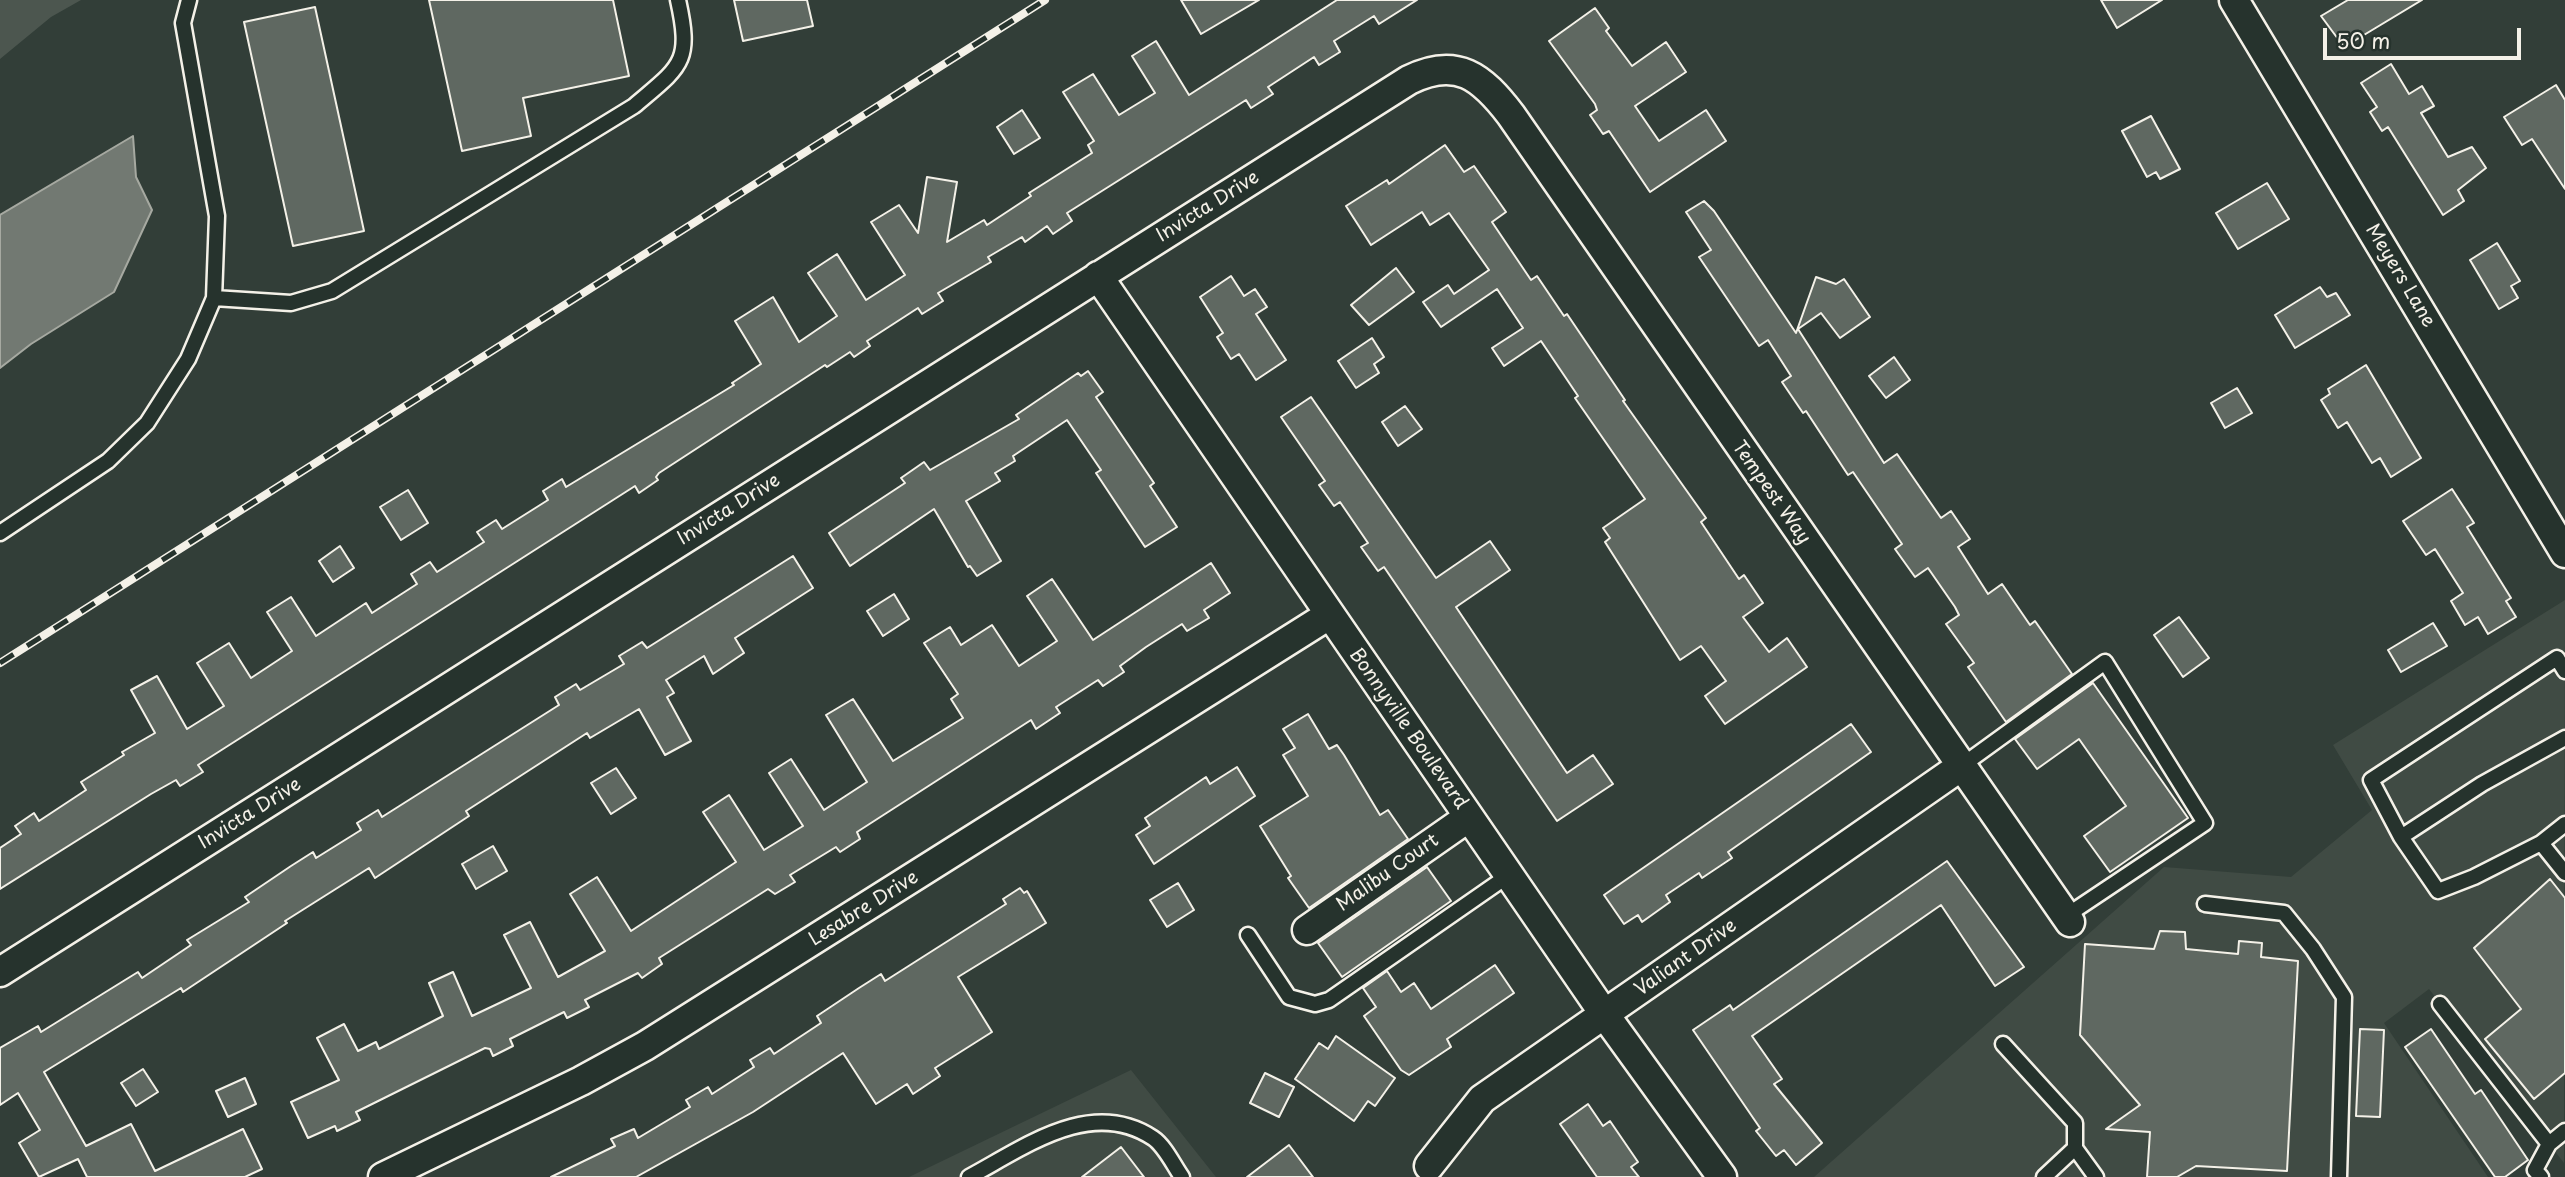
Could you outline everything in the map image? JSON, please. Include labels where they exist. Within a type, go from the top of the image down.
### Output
[{"type":"street","name":"Meyers Lane","points":[[2234,0],[2565,552]]},
{"type":"street","name":"Invicta Drive","points":[[0,972],[1409,80],[1432,71],[1466,73]]},
{"type":"street","name":"Tempest Way","points":[[1466,73],[1490,87],[1511,115],[1960,767],[2068,919]]},
{"type":"street","name":"Bonnyville Boulevard","points":[[1098,276],[1605,1015],[1722,1177]]},
{"type":"street","name":"Lesabre Drive","points":[[383,1177],[581,1081],[645,1046],[1329,615]]},
{"type":"street","name":"Valiant Drive","points":[[1429,1166],[1482,1099],[1960,767]]},
{"type":"street","name":"Malibu Court","points":[[1307,930],[1469,817]]},
{"type":"lane","points":[[0,533],[108,461],[147,423],[188,359],[214,298],[217,216],[183,23],[189,0]]},
{"type":"lane","points":[[214,298],[291,303],[332,290],[634,106],[665,80],[685,54],[686,34],[678,0]]},
{"type":"lane","points":[[2565,671],[2557,658],[2371,780],[2401,837],[2438,891],[2474,877],[2541,843],[2565,824]]},
{"type":"lane","points":[[1960,767],[2105,662],[2205,823],[2068,919]]},
{"type":"lane","points":[[2401,837],[2482,784],[2565,738]]},
{"type":"lane","points":[[2541,843],[2565,873]]},
{"type":"lane","points":[[1248,935],[1289,997],[1315,1004],[1329,1000],[1509,875]]},
{"type":"lane","points":[[2205,904],[2284,913],[2313,949],[2344,997],[2339,1177]]},
{"type":"lane","points":[[2440,1004],[2549,1144]]},
{"type":"lane","points":[[2003,1044],[2075,1123],[2075,1148],[2096,1177]]},
{"type":"lane","points":[[969,1177],[1065,1126],[1115,1121],[1155,1139],[1182,1177]]},
{"type":"lane","points":[[2541,1177],[2535,1170],[2549,1144],[2565,1131]]},
{"type":"lane","points":[[2044,1177],[2075,1148]]},
{"type":"shaded area","points":[[0,0],[81,0],[51,17],[0,59]]},
{"type":"shaded area","points":[[133,136],[136,177],[152,210],[114,292],[31,344],[0,368],[0,215]]},
{"type":"shaded area","points":[[2565,600],[2564,1163],[2429,989],[2384,1023],[2488,1177],[1814,1177],[2164,867],[2291,877],[2372,810],[2333,745]]},
{"type":"shaded area","points":[[1131,1070],[1216,1177],[909,1177]]},
{"type":"building","points":[[429,0],[613,0],[629,76],[523,98],[531,136],[462,151]]},
{"type":"building","points":[[734,0],[807,0],[813,26],[743,41]]},
{"type":"building","points":[[1181,0],[1259,0],[1201,34]]},
{"type":"building","points":[[1337,0],[1417,0],[1379,24],[1374,16],[1334,41],[1340,52],[1319,65],[1314,57],[1268,87],[1273,94],[1251,108],[1246,100],[1067,213],[1072,221],[1053,234],[1047,226],[1025,242],[1022,237],[988,257],[991,262],[938,293],[943,301],[922,314],[918,308],[867,341],[870,346],[854,357],[850,352],[827,367],[825,365],[659,473],[656,477],[658,480],[639,493],[635,486],[198,765],[203,772],[180,786],[176,780],[151,794],[0,889],[0,848],[21,834],[15,826],[34,813],[39,821],[86,790],[81,782],[124,755],[122,752],[155,733],[131,690],[157,676],[187,729],[224,706],[197,663],[229,643],[251,678],[292,651],[267,612],[291,597],[316,636],[366,603],[372,613],[417,584],[411,574],[430,562],[437,572],[484,542],[477,532],[496,520],[502,529],[548,500],[543,491],[562,479],[566,487],[734,385],[732,383],[761,364],[735,321],[773,297],[799,342],[837,316],[808,273],[837,254],[866,300],[905,275],[871,222],[899,205],[918,233],[927,177],[957,182],[947,242],[984,220],[987,225],[1031,196],[1029,193],[1092,153],[1088,145],[1094,141],[1063,92],[1093,74],[1119,115],[1155,93],[1132,56],[1156,41],[1189,95]]},
{"type":"building","points":[[2101,0],[2162,0],[2117,28]]},
{"type":"building","points":[[2348,0],[2422,0],[2344,47],[2321,16]]},
{"type":"building","points":[[315,7],[364,231],[293,246],[244,22]]},
{"type":"building","points":[[1595,8],[1609,28],[1606,31],[1632,66],[1666,42],[1686,72],[1635,106],[1659,141],[1706,110],[1726,141],[1650,192],[1609,131],[1603,134],[1590,115],[1597,110],[1595,104],[1549,41]]},
{"type":"building","points":[[2391,64],[2409,94],[2422,86],[2434,106],[2421,113],[2448,157],[2472,147],[2486,168],[2458,190],[2464,201],[2443,215],[2388,127],[2382,131],[2370,112],[2377,107],[2361,83]]},
{"type":"building","points":[[2556,85],[2565,100],[2565,189],[2532,139],[2522,145],[2504,117]]},
{"type":"building","points":[[1022,110],[1040,138],[1014,154],[997,127]]},
{"type":"building","points":[[2151,116],[2180,169],[2160,179],[2156,172],[2147,177],[2122,131]]},
{"type":"building","points":[[1445,145],[1464,172],[1474,166],[1506,212],[1492,222],[1531,280],[1537,276],[1564,316],[1567,314],[1625,400],[1623,401],[1706,518],[1701,522],[1739,579],[1744,575],[1763,603],[1743,617],[1769,652],[1787,638],[1807,667],[1725,724],[1705,696],[1726,681],[1701,646],[1680,660],[1605,542],[1610,538],[1603,528],[1645,499],[1575,398],[1578,396],[1541,341],[1504,366],[1492,348],[1523,328],[1497,289],[1441,327],[1423,302],[1448,285],[1454,294],[1489,270],[1449,213],[1430,225],[1422,212],[1371,245],[1346,206],[1387,180],[1389,184]]},
{"type":"building","points":[[2267,183],[2289,219],[2238,249],[2216,213]]},
{"type":"building","points":[[1704,201],[1714,211],[1796,333],[1816,277],[1836,284],[1844,279],[1870,317],[1840,338],[1821,313],[1798,329],[1884,463],[1897,454],[1941,518],[1951,511],[1970,539],[1958,547],[1988,594],[2002,584],[2030,625],[2035,621],[2072,674],[2006,722],[1968,667],[1974,663],[1946,624],[1959,615],[1955,607],[1928,568],[1915,577],[1895,549],[1902,544],[1853,472],[1848,475],[1806,411],[1803,413],[1782,382],[1791,376],[1768,340],[1759,346],[1699,257],[1711,250],[1686,212]]},
{"type":"building","points":[[2497,243],[2520,281],[2511,286],[2518,298],[2499,309],[2470,260]]},
{"type":"building","points":[[1396,268],[1414,292],[1369,325],[1351,305]]},
{"type":"building","points":[[1231,276],[1244,296],[1255,289],[1267,307],[1256,314],[1286,360],[1256,380],[1239,354],[1231,359],[1217,337],[1223,333],[1200,297]]},
{"type":"building","points":[[2320,287],[2327,297],[2336,293],[2350,315],[2295,348],[2275,315]]},
{"type":"building","points":[[1372,338],[1384,357],[1374,364],[1379,373],[1356,388],[1338,361]]},
{"type":"building","points":[[1894,357],[1910,380],[1886,398],[1869,376]]},
{"type":"building","points":[[2366,365],[2421,458],[2391,477],[2380,458],[2372,463],[2347,422],[2338,428],[2321,400],[2330,394],[2328,389]]},
{"type":"building","points":[[1088,371],[1103,392],[1096,397],[1154,483],[1150,486],[1177,527],[1145,547],[1096,473],[1101,470],[1067,420],[1013,456],[1015,461],[995,473],[1000,481],[966,501],[1001,561],[977,576],[970,566],[968,567],[934,509],[850,566],[829,533],[905,483],[901,478],[924,462],[930,470],[1019,419],[1016,415],[1078,373],[1081,376]]},
{"type":"building","points":[[2237,388],[2252,413],[2225,428],[2211,403]]},
{"type":"building","points":[[1311,397],[1436,578],[1490,541],[1510,570],[1456,607],[1567,773],[1593,755],[1613,784],[1557,821],[1384,567],[1378,571],[1361,547],[1368,543],[1340,502],[1334,506],[1319,485],[1325,481],[1281,417]]},
{"type":"building","points":[[1405,406],[1422,429],[1398,446],[1382,422]]},
{"type":"building","points":[[2452,489],[2474,523],[2467,527],[2511,598],[2506,601],[2516,617],[2488,634],[2478,617],[2465,625],[2451,601],[2463,593],[2435,549],[2426,555],[2403,521]]},
{"type":"building","points":[[408,490],[428,523],[401,540],[380,507]]},
{"type":"building","points":[[340,546],[354,568],[333,582],[319,561]]},
{"type":"building","points":[[793,556],[813,588],[735,638],[744,653],[713,674],[704,656],[666,680],[674,693],[667,697],[691,741],[665,755],[639,709],[590,738],[587,733],[466,811],[469,816],[375,878],[369,868],[285,921],[287,923],[183,992],[181,988],[44,1072],[86,1146],[131,1124],[155,1171],[243,1129],[262,1169],[245,1177],[87,1177],[78,1159],[39,1177],[19,1143],[40,1130],[18,1093],[0,1105],[0,1048],[38,1026],[41,1032],[138,972],[142,978],[191,945],[187,940],[249,902],[245,897],[313,852],[316,858],[361,830],[357,823],[378,810],[382,817],[559,705],[555,697],[576,684],[580,690],[624,664],[619,656],[642,642],[647,648]]},
{"type":"building","points":[[1211,563],[1230,593],[1204,610],[1209,618],[1187,631],[1182,624],[1146,647],[1120,666],[1124,672],[1103,686],[1098,680],[1056,707],[1060,713],[1036,729],[1031,720],[857,832],[860,839],[840,852],[836,847],[790,875],[795,882],[775,894],[768,889],[659,958],[662,964],[642,978],[638,973],[585,1000],[589,1007],[567,1018],[564,1012],[510,1039],[513,1046],[493,1056],[490,1049],[485,1048],[356,1112],[360,1120],[337,1131],[335,1126],[308,1138],[291,1102],[339,1080],[317,1038],[344,1024],[358,1051],[376,1042],[379,1049],[443,1016],[429,983],[453,972],[472,1016],[531,988],[504,935],[530,922],[558,977],[605,951],[570,894],[597,877],[631,931],[736,862],[703,812],[729,795],[764,850],[803,826],[769,773],[791,759],[824,810],[867,782],[826,715],[853,699],[893,761],[963,718],[951,699],[958,694],[924,643],[950,627],[961,645],[992,625],[1019,666],[1057,641],[1027,596],[1052,579],[1093,640]]},
{"type":"building","points":[[894,594],[909,619],[883,636],[867,611]]},
{"type":"building","points":[[2179,617],[2209,658],[2183,677],[2154,635]]},
{"type":"building","points":[[2433,623],[2447,646],[2401,672],[2388,650]]},
{"type":"building","points":[[2093,683],[2188,818],[2110,872],[2084,836],[2126,806],[2079,739],[2037,769],[2015,739]]},
{"type":"building","points":[[1308,714],[1329,749],[1337,745],[1380,815],[1388,810],[1408,839],[1309,908],[1288,878],[1291,876],[1260,826],[1308,796],[1283,755],[1295,748],[1283,729]]},
{"type":"building","points":[[1851,724],[1871,752],[1728,852],[1732,858],[1702,878],[1699,873],[1666,895],[1670,902],[1642,922],[1638,915],[1624,924],[1604,895]]},
{"type":"building","points":[[1237,767],[1255,796],[1154,864],[1136,835],[1150,826],[1145,818],[1206,777],[1210,784]]},
{"type":"building","points":[[616,768],[636,798],[611,814],[591,783]]},
{"type":"building","points":[[493,846],[507,871],[476,889],[462,864]]},
{"type":"building","points":[[1947,861],[2024,967],[1995,986],[1941,905],[1752,1036],[1782,1079],[1774,1084],[1822,1143],[1796,1165],[1784,1150],[1776,1156],[1756,1131],[1760,1128],[1693,1030],[1730,1005],[1733,1010]]},
{"type":"building","points":[[1427,867],[1451,901],[1342,977],[1318,943]]},
{"type":"building","points":[[2550,879],[2565,898],[2565,1073],[2534,1099],[2485,1039],[2521,1009],[2474,948]]},
{"type":"building","points":[[1178,883],[1194,910],[1167,927],[1150,900]]},
{"type":"building","points":[[1020,888],[1024,893],[1027,891],[1046,923],[958,977],[992,1032],[935,1068],[940,1076],[913,1094],[907,1084],[876,1104],[843,1053],[753,1112],[636,1177],[551,1177],[615,1146],[611,1139],[634,1129],[638,1138],[690,1107],[686,1100],[708,1087],[712,1094],[754,1067],[750,1060],[770,1048],[774,1054],[821,1023],[817,1016],[881,974],[885,981],[1006,904],[1003,899]]},
{"type":"building","points":[[2160,931],[2185,932],[2186,949],[2238,954],[2239,941],[2262,943],[2261,957],[2298,961],[2287,1171],[2196,1166],[2177,1177],[2147,1177],[2150,1132],[2106,1129],[2140,1105],[2080,1035],[2085,944],[2154,949]]},
{"type":"building","points":[[1495,965],[1514,993],[1447,1039],[1451,1047],[1409,1075],[1401,1070],[1364,1016],[1376,1007],[1363,988],[1387,971],[1401,992],[1414,983],[1431,1009]]},
{"type":"building","points":[[2360,1029],[2384,1030],[2380,1117],[2356,1116]]},
{"type":"building","points":[[2431,1029],[2475,1094],[2481,1090],[2528,1160],[2505,1177],[2495,1177],[2405,1047]]},
{"type":"building","points":[[1336,1036],[1395,1078],[1375,1106],[1368,1101],[1354,1121],[1295,1079],[1319,1043],[1328,1049]]},
{"type":"building","points":[[143,1069],[158,1092],[136,1106],[121,1083]]},
{"type":"building","points":[[1265,1073],[1294,1087],[1279,1117],[1250,1103]]},
{"type":"building","points":[[245,1078],[256,1104],[228,1117],[216,1091]]},
{"type":"building","points":[[1588,1104],[1603,1126],[1610,1121],[1638,1162],[1631,1167],[1639,1177],[1597,1177],[1560,1124]]},
{"type":"building","points":[[1289,1145],[1313,1177],[1247,1177]]},
{"type":"building","points":[[1121,1147],[1144,1177],[1082,1177]]},
{"type":"railway","points":[[0,663],[1045,0]]}]
